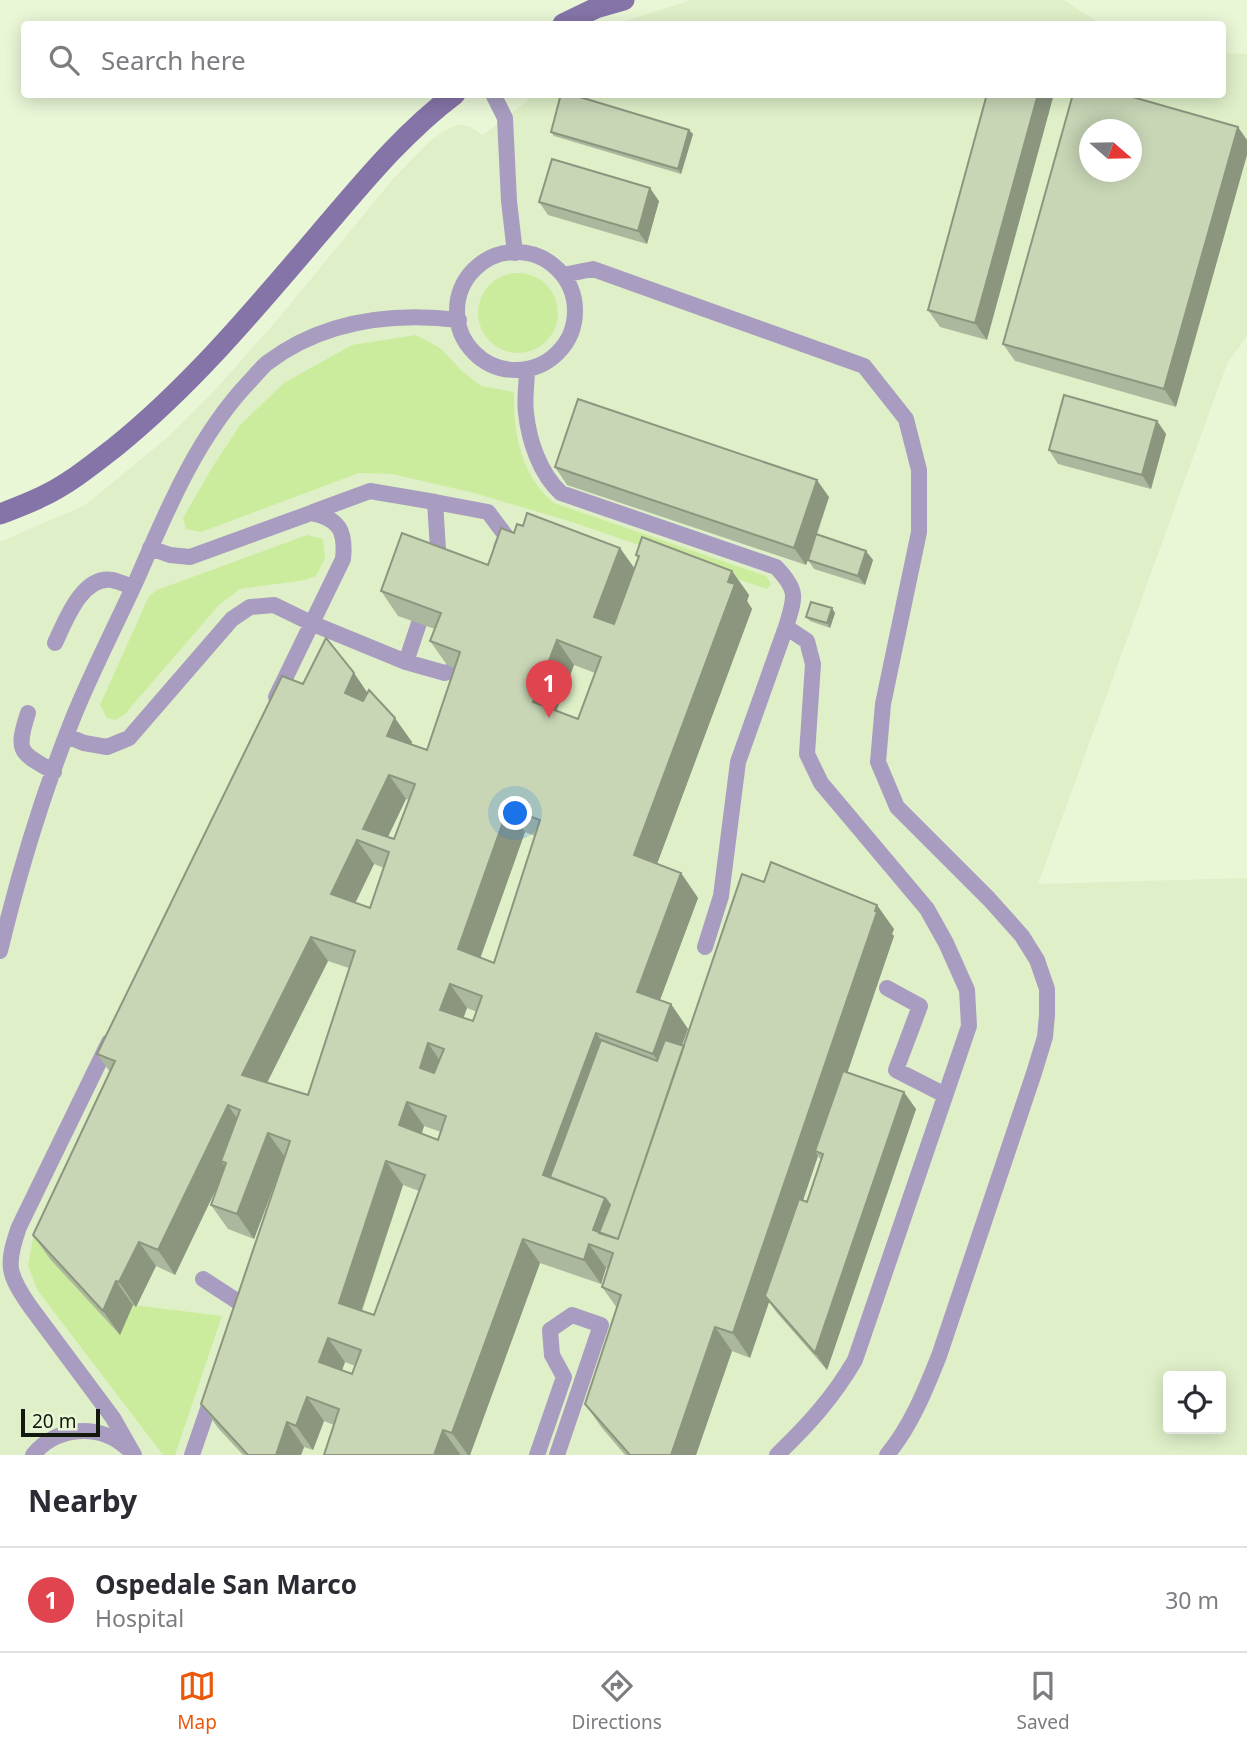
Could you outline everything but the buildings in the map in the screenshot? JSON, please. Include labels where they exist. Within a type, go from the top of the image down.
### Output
[{"type":"street","points":[[569,21],[596,8],[624,0]]},
{"type":"street","points":[[0,514],[41,497],[94,464],[140,427],[256,309],[388,154],[451,98]]},
{"type":"lane","points":[[495,98],[505,118],[509,201],[515,253]]},
{"type":"lane","points":[[523,252],[541,258],[563,275],[575,303],[574,323],[567,341],[554,357],[537,367],[527,369],[498,368],[480,359],[467,345],[457,308],[461,289],[471,273],[486,261],[504,254],[523,252]]},
{"type":"lane","points":[[563,275],[593,269],[864,366],[906,419],[919,470],[919,532],[883,704],[878,762],[897,807],[1022,936],[1037,960],[1046,989],[1047,1015],[1045,1037],[1034,1073],[939,1356],[899,1441],[887,1455]]},
{"type":"lane","points":[[0,951],[15,891],[67,736],[150,548],[191,464],[212,428],[237,394],[267,363],[299,344],[338,327],[380,318],[419,316],[459,320]]},
{"type":"lane","points":[[527,369],[526,413],[532,441],[550,483],[561,492],[776,567],[788,579],[795,597],[738,762],[721,896],[705,947]]},
{"type":"lane","points":[[150,548],[170,555],[190,557],[370,491],[488,512],[506,536],[497,560]]},
{"type":"lane","points":[[435,502],[439,565]]},
{"type":"lane","points":[[270,709],[343,559],[345,542],[338,527],[328,516],[311,513]]},
{"type":"lane","points":[[55,643],[77,599],[92,584],[110,579],[133,587]]},
{"type":"lane","points":[[67,736],[84,743],[107,747],[129,738],[232,619],[250,607],[274,605],[406,662],[445,673],[457,669]]},
{"type":"lane","points":[[406,662],[419,623]]},
{"type":"lane","points":[[777,1455],[810,1423],[838,1390],[855,1360],[968,1026],[967,990],[927,909],[821,783],[807,754],[813,664],[807,641],[786,627]]},
{"type":"lane","points":[[28,713],[20,738],[21,748],[29,758],[54,772]]},
{"type":"lane","points":[[887,988],[920,1006],[896,1070],[945,1095]]},
{"type":"lane","points":[[115,1029],[19,1227],[11,1250],[10,1272],[29,1306],[113,1418],[134,1455]]},
{"type":"lane","points":[[203,1279],[246,1298],[235,1330]]},
{"type":"lane","points":[[537,1455],[564,1377],[552,1355],[551,1331],[572,1315],[601,1325],[557,1455]]},
{"type":"lane","points":[[192,1455],[218,1380]]},
{"type":"lane","points":[[33,1455],[39,1447],[57,1435],[78,1430],[99,1432],[119,1441],[134,1455]]},
{"type":"shaded area","points":[[691,0],[1064,0],[1096,21],[625,21]]},
{"type":"shaded area","points":[[1226,53],[1247,54],[1247,336],[1227,364],[1038,884],[1247,878],[1247,1455],[0,1455],[0,542],[85,505],[167,438],[213,392],[278,319],[393,179],[430,141],[457,125],[469,126],[483,135],[528,98],[1226,98]]},
{"type":"green space","points":[[518,273],[533,276],[546,285],[555,298],[558,313],[555,328],[546,341],[533,350],[518,353],[503,350],[490,341],[481,328],[478,313],[481,298],[490,285],[503,276]]},
{"type":"green space","points":[[416,335],[440,348],[481,386],[514,392],[515,423],[521,453],[534,480],[554,503],[766,576],[771,584],[767,589],[572,522],[474,493],[392,474],[359,473],[201,532],[186,529],[183,518],[240,425],[284,383],[352,345]]},
{"type":"green space","points":[[307,535],[323,539],[325,558],[316,576],[240,589],[219,605],[124,715],[115,720],[107,718],[100,705],[149,596],[157,590]]},
{"type":"green space","points":[[100,1096],[120,1334],[133,1305],[222,1316],[175,1455],[163,1455],[38,1291],[28,1266],[33,1238]]},
{"type":"place","name":"Ospedale San Marco","points":[[549,718]]}]
